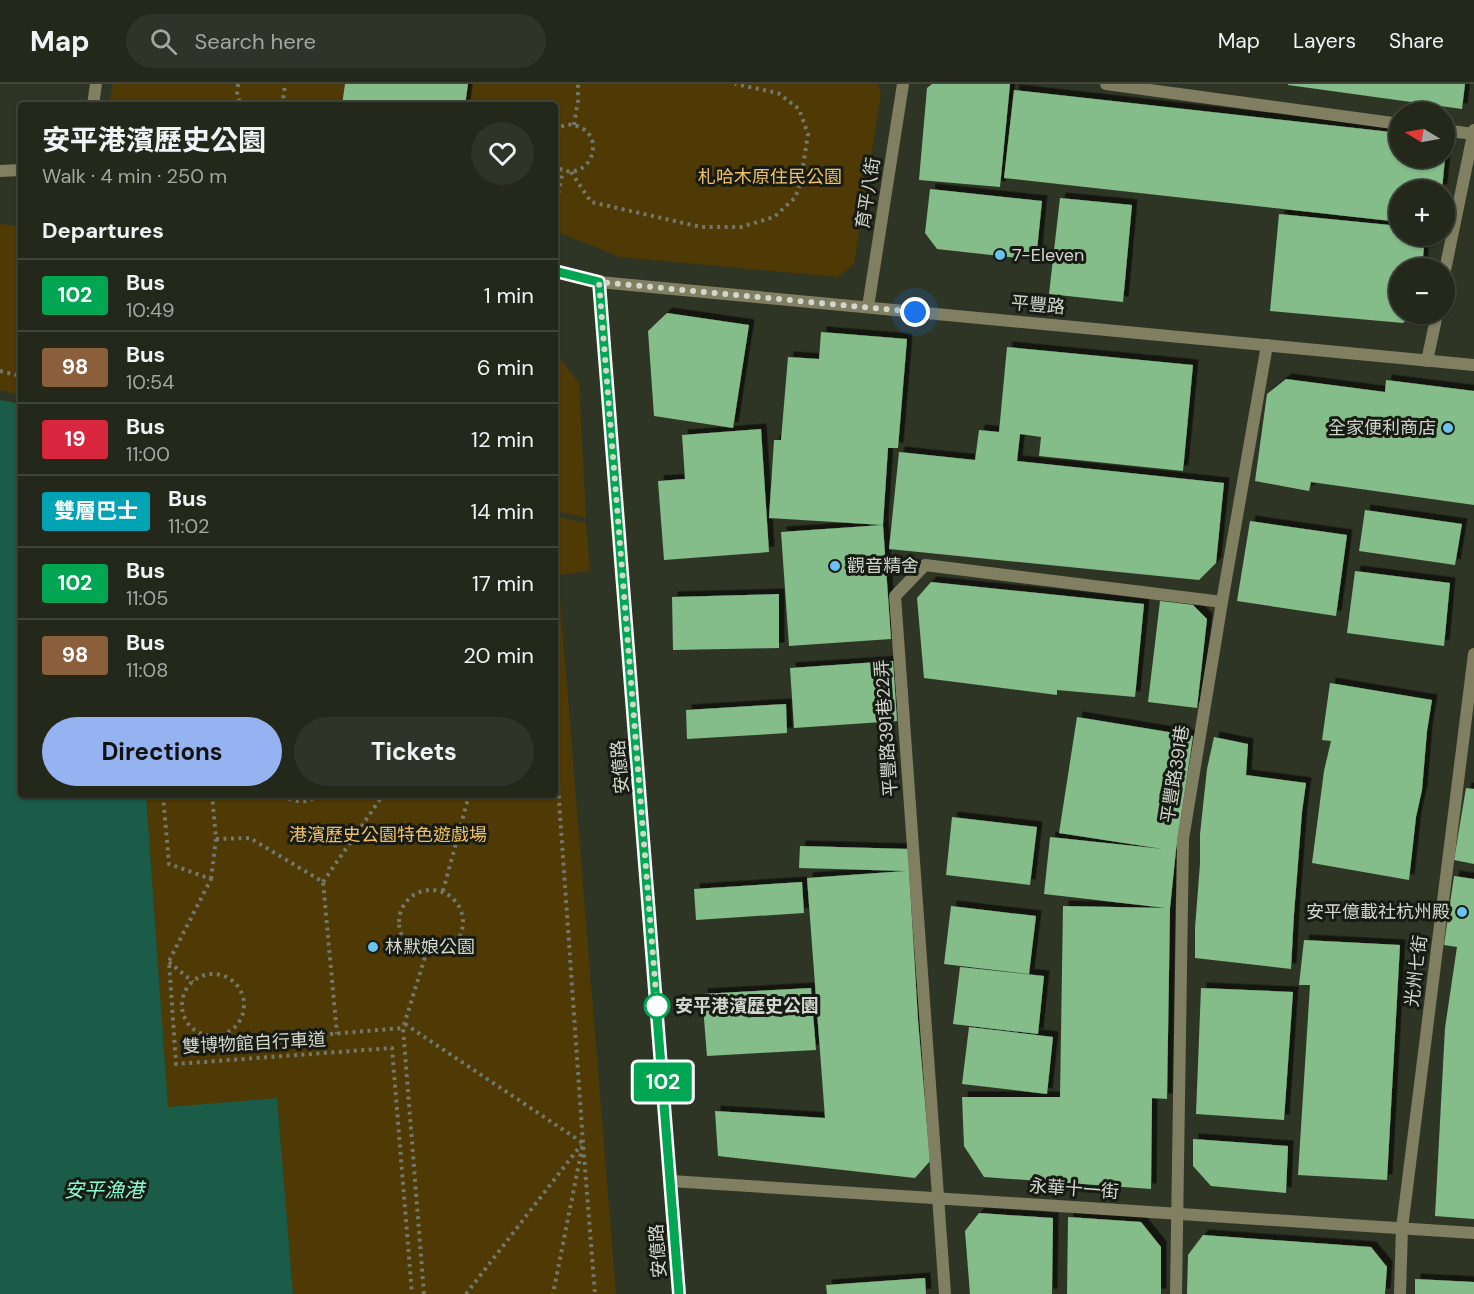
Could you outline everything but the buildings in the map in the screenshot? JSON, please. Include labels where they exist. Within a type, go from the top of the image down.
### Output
[{"type":"street","points":[[93,102],[96,84]]},
{"type":"street","name":"育平八街","points":[[868,307],[903,84]]},
{"type":"street","points":[[1106,84],[1389,123]]},
{"type":"street","points":[[1448,258],[1474,132],[1455,131]]},
{"type":"street","points":[[0,171],[18,170]]},
{"type":"street","points":[[558,273],[599,282]]},
{"type":"street","name":"平豐路","points":[[599,282],[1474,365]]},
{"type":"street","name":"安億路","points":[[599,282],[679,1294]]},
{"type":"street","points":[[1427,361],[1435,324]]},
{"type":"street","name":"平豐路391巷","points":[[1176,1294],[1183,839],[1267,345]]},
{"type":"street","name":"平豐路391巷22弄","points":[[938,1198],[895,596],[925,565],[1222,602]]},
{"type":"street","name":"光州七街","points":[[1400,1294],[1402,1228],[1474,654]]},
{"type":"street","name":"永華十一街","points":[[671,1181],[1474,1233]]},
{"type":"street","points":[[938,1198],[945,1294]]},
{"type":"path","points":[[238,84],[237,95],[240,102]]},
{"type":"path","points":[[282,102],[285,92],[284,84]]},
{"type":"path","points":[[571,172],[591,202],[700,227],[741,227],[774,217],[795,198],[800,185],[808,134],[799,109],[778,93],[735,84]]},
{"type":"path","points":[[574,125],[579,85]]},
{"type":"path","points":[[558,129],[566,125],[581,128],[588,132],[594,147],[590,161],[585,167],[571,172],[558,168]]},
{"type":"path","points":[[558,194],[563,171]]},
{"type":"path","points":[[0,371],[18,375]]},
{"type":"path","points":[[558,785],[595,1294]]},
{"type":"path","points":[[163,798],[169,864],[211,879]]},
{"type":"path","points":[[193,982],[169,961],[211,879],[216,839],[212,798]]},
{"type":"path","points":[[287,798],[294,802],[314,798]]},
{"type":"path","points":[[337,1034],[323,882],[382,798]]},
{"type":"path","points":[[443,891],[468,798]]},
{"type":"path","points":[[216,839],[250,838],[323,882]]},
{"type":"path","points":[[433,889],[443,891],[459,904],[463,914],[463,925],[460,935],[447,950],[437,954],[426,954],[416,951],[401,935],[398,924],[399,913],[404,903],[412,895],[422,890],[433,889]]},
{"type":"path","points":[[424,1294],[404,1026],[426,954]]},
{"type":"path","name":"雙博物館自行車道","points":[[169,961],[176,1064],[392,1048],[412,1294]]},
{"type":"path","points":[[210,974],[224,976],[239,988],[243,998],[242,1017],[229,1032],[211,1036],[199,1033],[190,1026],[182,1007],[183,997],[193,982],[210,974]]},
{"type":"path","points":[[211,1036],[211,1044],[404,1026],[583,1143]]},
{"type":"path","points":[[466,1294],[583,1143]]},
{"type":"path","points":[[554,1294],[583,1143]]},
{"type":"green space","name":"札哈木原住民公園","points":[[113,84],[877,84],[881,92],[854,264],[838,277],[620,257],[558,232],[558,102],[113,102],[110,98]]},
{"type":"green space","points":[[0,224],[18,226],[18,394],[0,390]]},
{"type":"green space","points":[[558,356],[579,383],[586,518],[558,512]]},
{"type":"green space","name":"林默娘公園","points":[[558,517],[586,523],[590,571],[558,575]]},
{"type":"green space","name":"林默娘公園","points":[[558,575],[616,1294],[293,1294],[277,1099],[168,1107],[146,798],[558,798]]},
{"type":"water","name":"安平漁港","points":[[0,400],[18,403],[18,798],[146,798],[168,1107],[277,1098],[293,1294],[0,1294]]},
{"type":"bus line","name":"102","points":[[558,272],[599,282],[679,1294]]},
{"type":"place","name":"7-Eleven","points":[[1000,255]]},
{"type":"place","name":"全家便利商店","points":[[1448,428]]},
{"type":"place","name":"觀音精舍","points":[[835,566]]},
{"type":"place","name":"安平億載社杭州殿","points":[[1462,912]]},
{"type":"place","name":"林默娘公園","points":[[373,947]]},
{"type":"place","name":"安平港濱歷史公園","points":[[657,1006]]},
{"type":"route","points":[[657,1006],[599,282],[915,312]]},
{"type":"park label","name":"港濱歷史公園特色遊戲場","points":[[388,835]]}]
